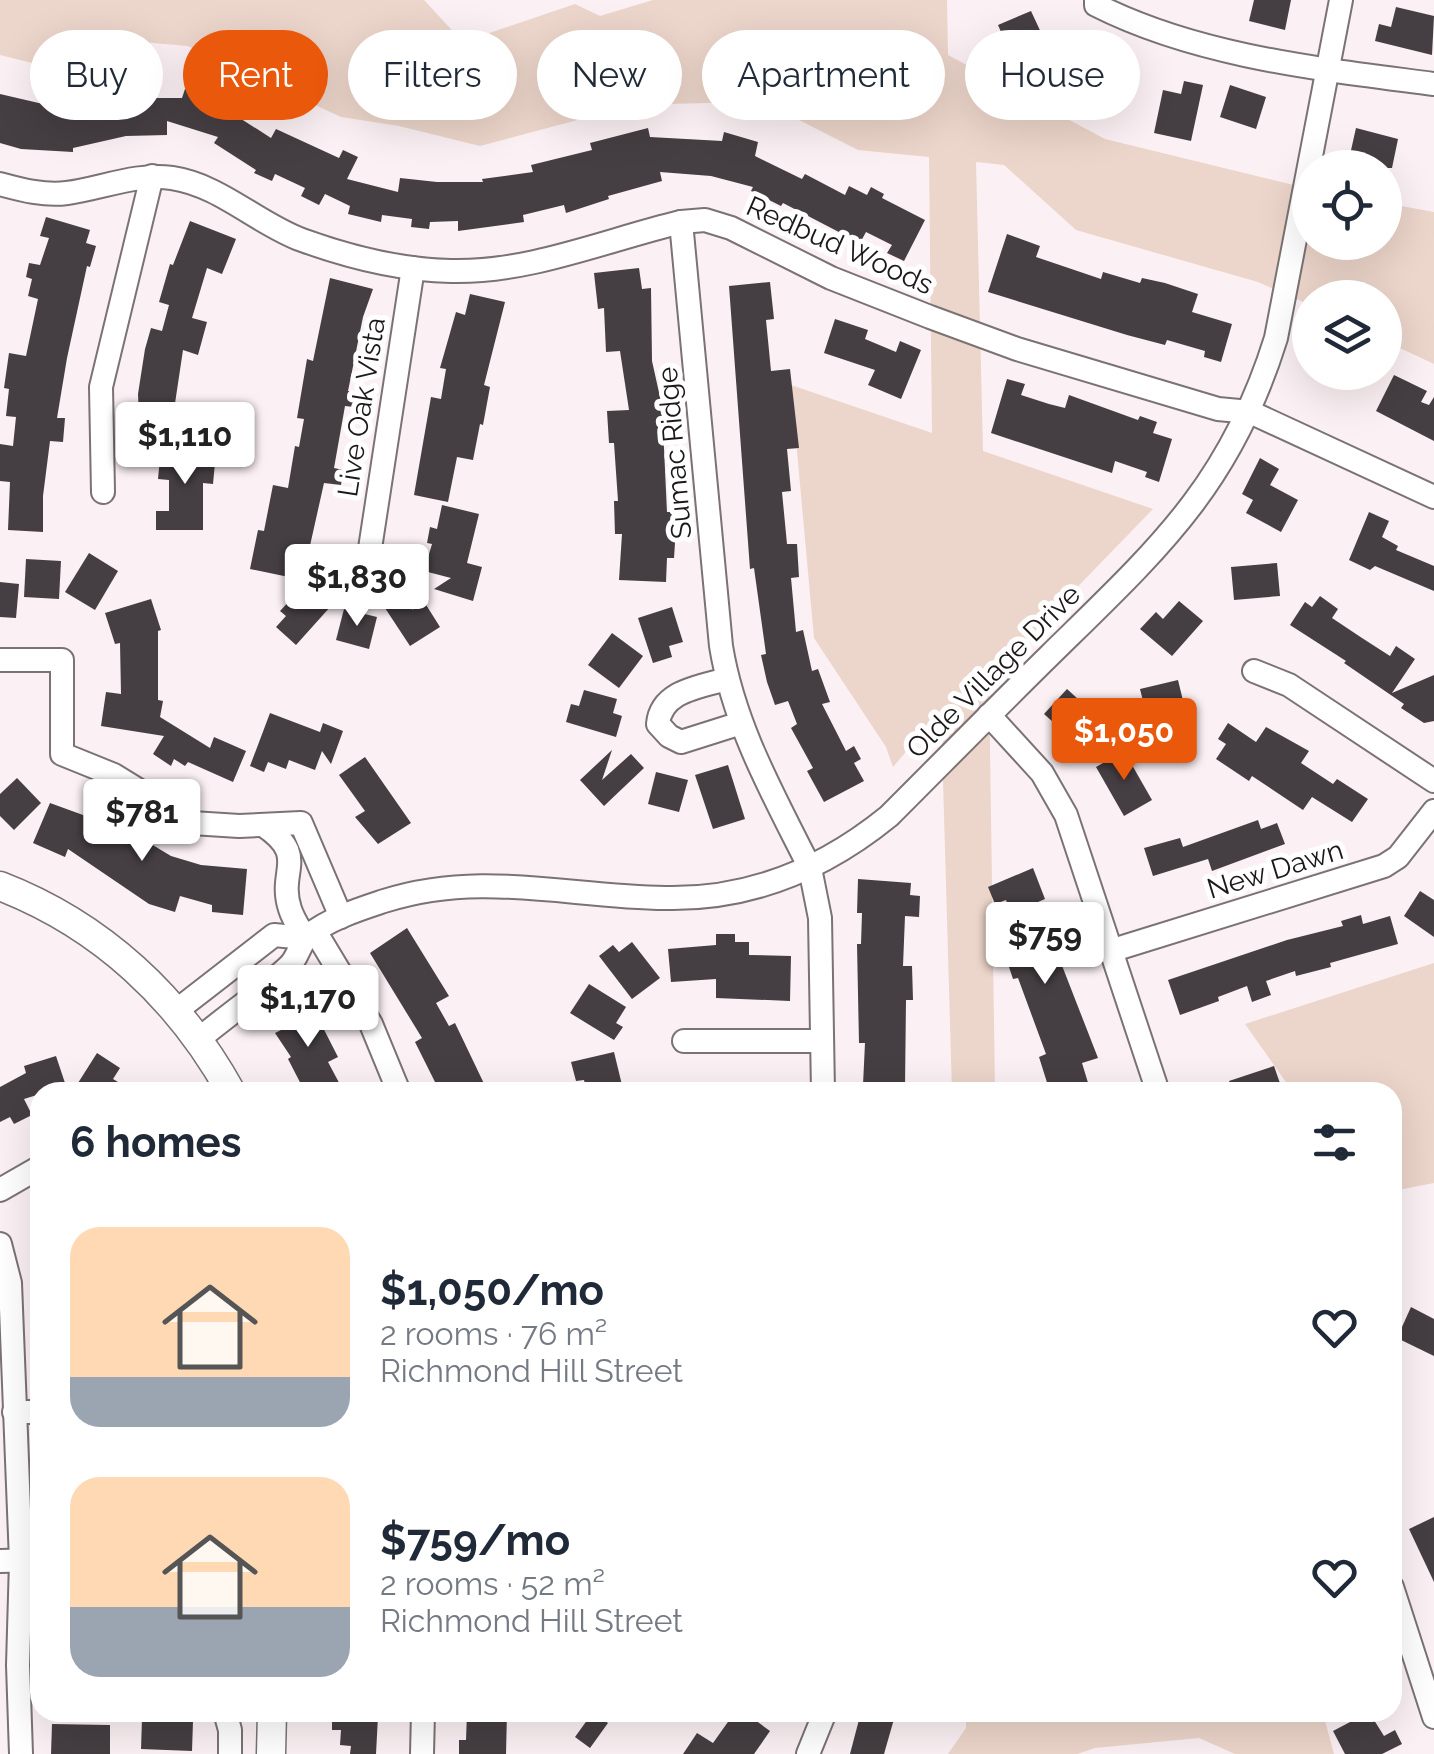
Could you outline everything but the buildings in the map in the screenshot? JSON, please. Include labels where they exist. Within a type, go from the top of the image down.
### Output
[{"type":"main road","points":[[0,886],[73,920],[122,958],[176,1011],[199,1039],[224,1082]]},
{"type":"main road","points":[[271,1754],[272,1722]]},
{"type":"street","points":[[1096,0],[1096,4],[1138,26],[1220,48],[1327,70],[1434,84]]},
{"type":"street","name":"Olde Village Drive","points":[[176,1011],[274,935],[310,934],[383,901],[438,888],[514,884],[696,898],[764,886],[810,868],[857,842],[889,816],[1172,534],[1204,492],[1250,412],[1276,338],[1341,0]]},
{"type":"street","points":[[103,492],[101,387],[152,176]]},
{"type":"street","name":"Redbud Woods","points":[[0,184],[40,193],[66,193],[152,176],[198,184],[291,236],[317,246],[413,268],[454,272],[522,264],[681,222],[705,220],[731,228],[831,278],[1017,349],[1218,409],[1250,412],[1434,497]]},
{"type":"street","name":"Sumac Ridge","points":[[681,222],[700,452],[726,679],[741,723],[810,868],[820,918],[823,1082]]},
{"type":"street","name":"Live Oak Vista","points":[[369,555],[413,268]]},
{"type":"street","points":[[0,660],[62,660],[62,754],[114,775],[192,823],[302,823],[341,917]]},
{"type":"street","points":[[1254,671],[1289,685],[1434,781]]},
{"type":"street","points":[[726,679],[670,698],[659,710],[658,724],[680,742],[741,723]]},
{"type":"street","points":[[989,716],[1016,742],[1055,793],[1074,837],[1155,1082]]},
{"type":"street","name":"New Dawn","points":[[1110,950],[1384,866],[1398,857],[1434,810]]},
{"type":"street","points":[[262,825],[285,844],[290,856],[290,912],[310,934],[371,1024],[395,1082]]},
{"type":"street","name":"Olde Village Drive","points":[[199,1039],[292,964],[310,934]]},
{"type":"street","points":[[684,1041],[822,1041]]},
{"type":"street","points":[[0,1190],[30,1173]]},
{"type":"street","points":[[0,1244],[10,1283],[20,1561],[30,1695],[22,1754]]},
{"type":"street","points":[[14,1412],[30,1412]]},
{"type":"street","points":[[1402,1618],[1434,1717]]},
{"type":"street","points":[[228,1722],[230,1754]]},
{"type":"street","points":[[422,1754],[423,1722]]},
{"type":"street","points":[[808,1754],[820,1722]]},
{"type":"shaded area","points":[[0,0],[424,0],[452,30],[348,30],[348,118],[328,111],[328,30],[183,30],[183,46],[163,44],[163,30],[30,30],[30,62],[0,55]]},
{"type":"shaded area","points":[[653,0],[947,0],[948,55],[965,64],[965,120],[1069,120],[1105,139],[1292,185],[1292,260],[1402,260],[1402,206],[1434,212],[1434,364],[1402,349],[1402,280],[1292,280],[1292,297],[1258,282],[1076,230],[1004,165],[976,162],[983,451],[1153,509],[989,678],[995,1082],[952,1082],[941,710],[893,767],[886,747],[814,638],[791,385],[932,433],[929,157],[858,150],[799,120],[945,120],[945,30],[702,30],[702,103],[682,104],[682,30],[537,30],[537,120],[578,120],[480,146],[360,120],[517,120],[517,30],[498,30],[575,4],[600,16]]},
{"type":"shaded area","points":[[1434,963],[1434,1183],[1402,1189],[1402,1082],[1286,1082],[1245,1024]]},
{"type":"shaded area","points":[[966,1722],[1325,1722],[1334,1754],[1235,1754],[1199,1738],[1095,1748],[1077,1754],[948,1754]]}]
